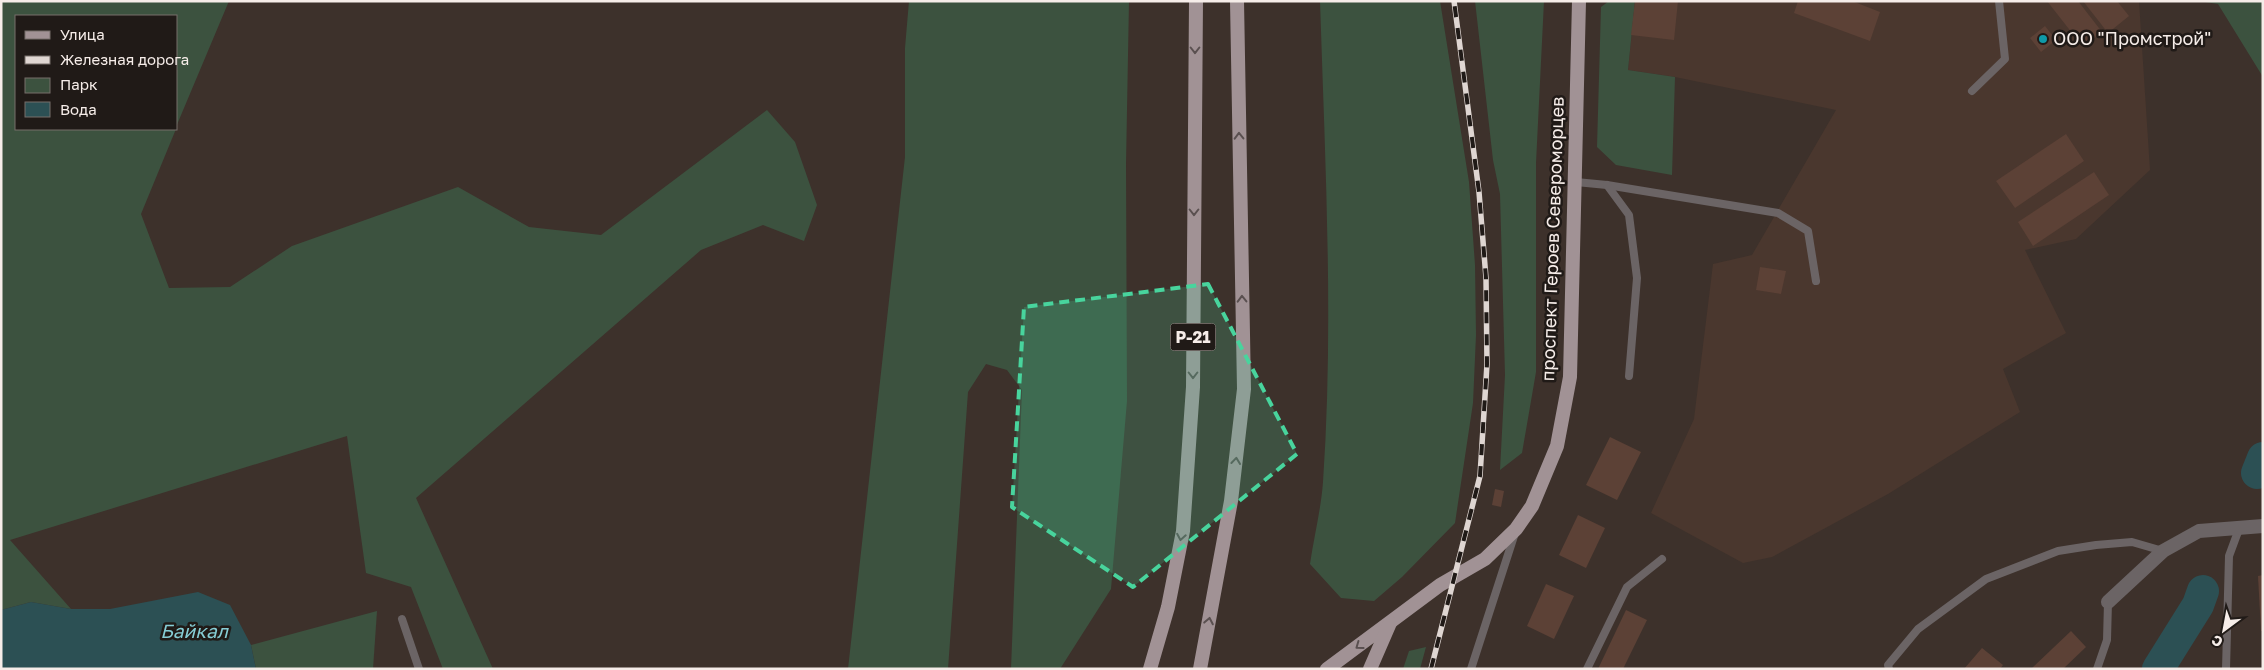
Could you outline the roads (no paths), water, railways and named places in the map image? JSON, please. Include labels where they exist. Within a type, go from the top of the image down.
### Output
[{"type":"main road","name":"Р-21","points":[[1150,669],[1168,607],[1183,531],[1192,396],[1196,1]]},
{"type":"main road","points":[[1200,669],[1231,501],[1244,389],[1237,1]]},
{"type":"main road","name":"проспект Героев Североморцев","points":[[1327,669],[1440,585],[1485,559],[1516,529],[1532,506],[1557,446],[1570,377],[1579,1]]},
{"type":"main road","points":[[1370,669],[1390,622]]},
{"type":"street","points":[[2108,602],[2163,551],[2198,531],[2263,526]]},
{"type":"lane","points":[[1972,91],[2005,59],[1999,1]]},
{"type":"lane","points":[[1576,182],[1778,213],[1808,231],[1816,281]]},
{"type":"lane","points":[[1607,186],[1629,215],[1637,278],[1629,376]]},
{"type":"lane","points":[[1471,669],[1516,529]]},
{"type":"lane","points":[[2226,669],[2229,556],[2239,529]]},
{"type":"lane","points":[[1889,669],[1888,665],[1918,629],[1952,602],[1986,579],[2058,551],[2132,542],[2163,551]]},
{"type":"lane","points":[[1587,669],[1627,588],[1662,559]]},
{"type":"lane","points":[[2097,669],[2107,640],[2108,602]]},
{"type":"lane","points":[[402,619],[420,669]]},
{"type":"water","name":"Байкал","points":[[198,592],[230,605],[251,645],[256,669],[1,669],[1,610],[31,602],[71,609],[110,609]]},
{"type":"waterway","points":[[2257,473],[2263,458]]},
{"type":"waterway","points":[[2158,669],[2198,605],[2203,591]]},
{"type":"railway","points":[[1431,669],[1480,476],[1487,364],[1486,278],[1479,192],[1454,1]]},
{"type":"place","name":"ООО \"Промстрой\"","points":[[2043,39]]}]
